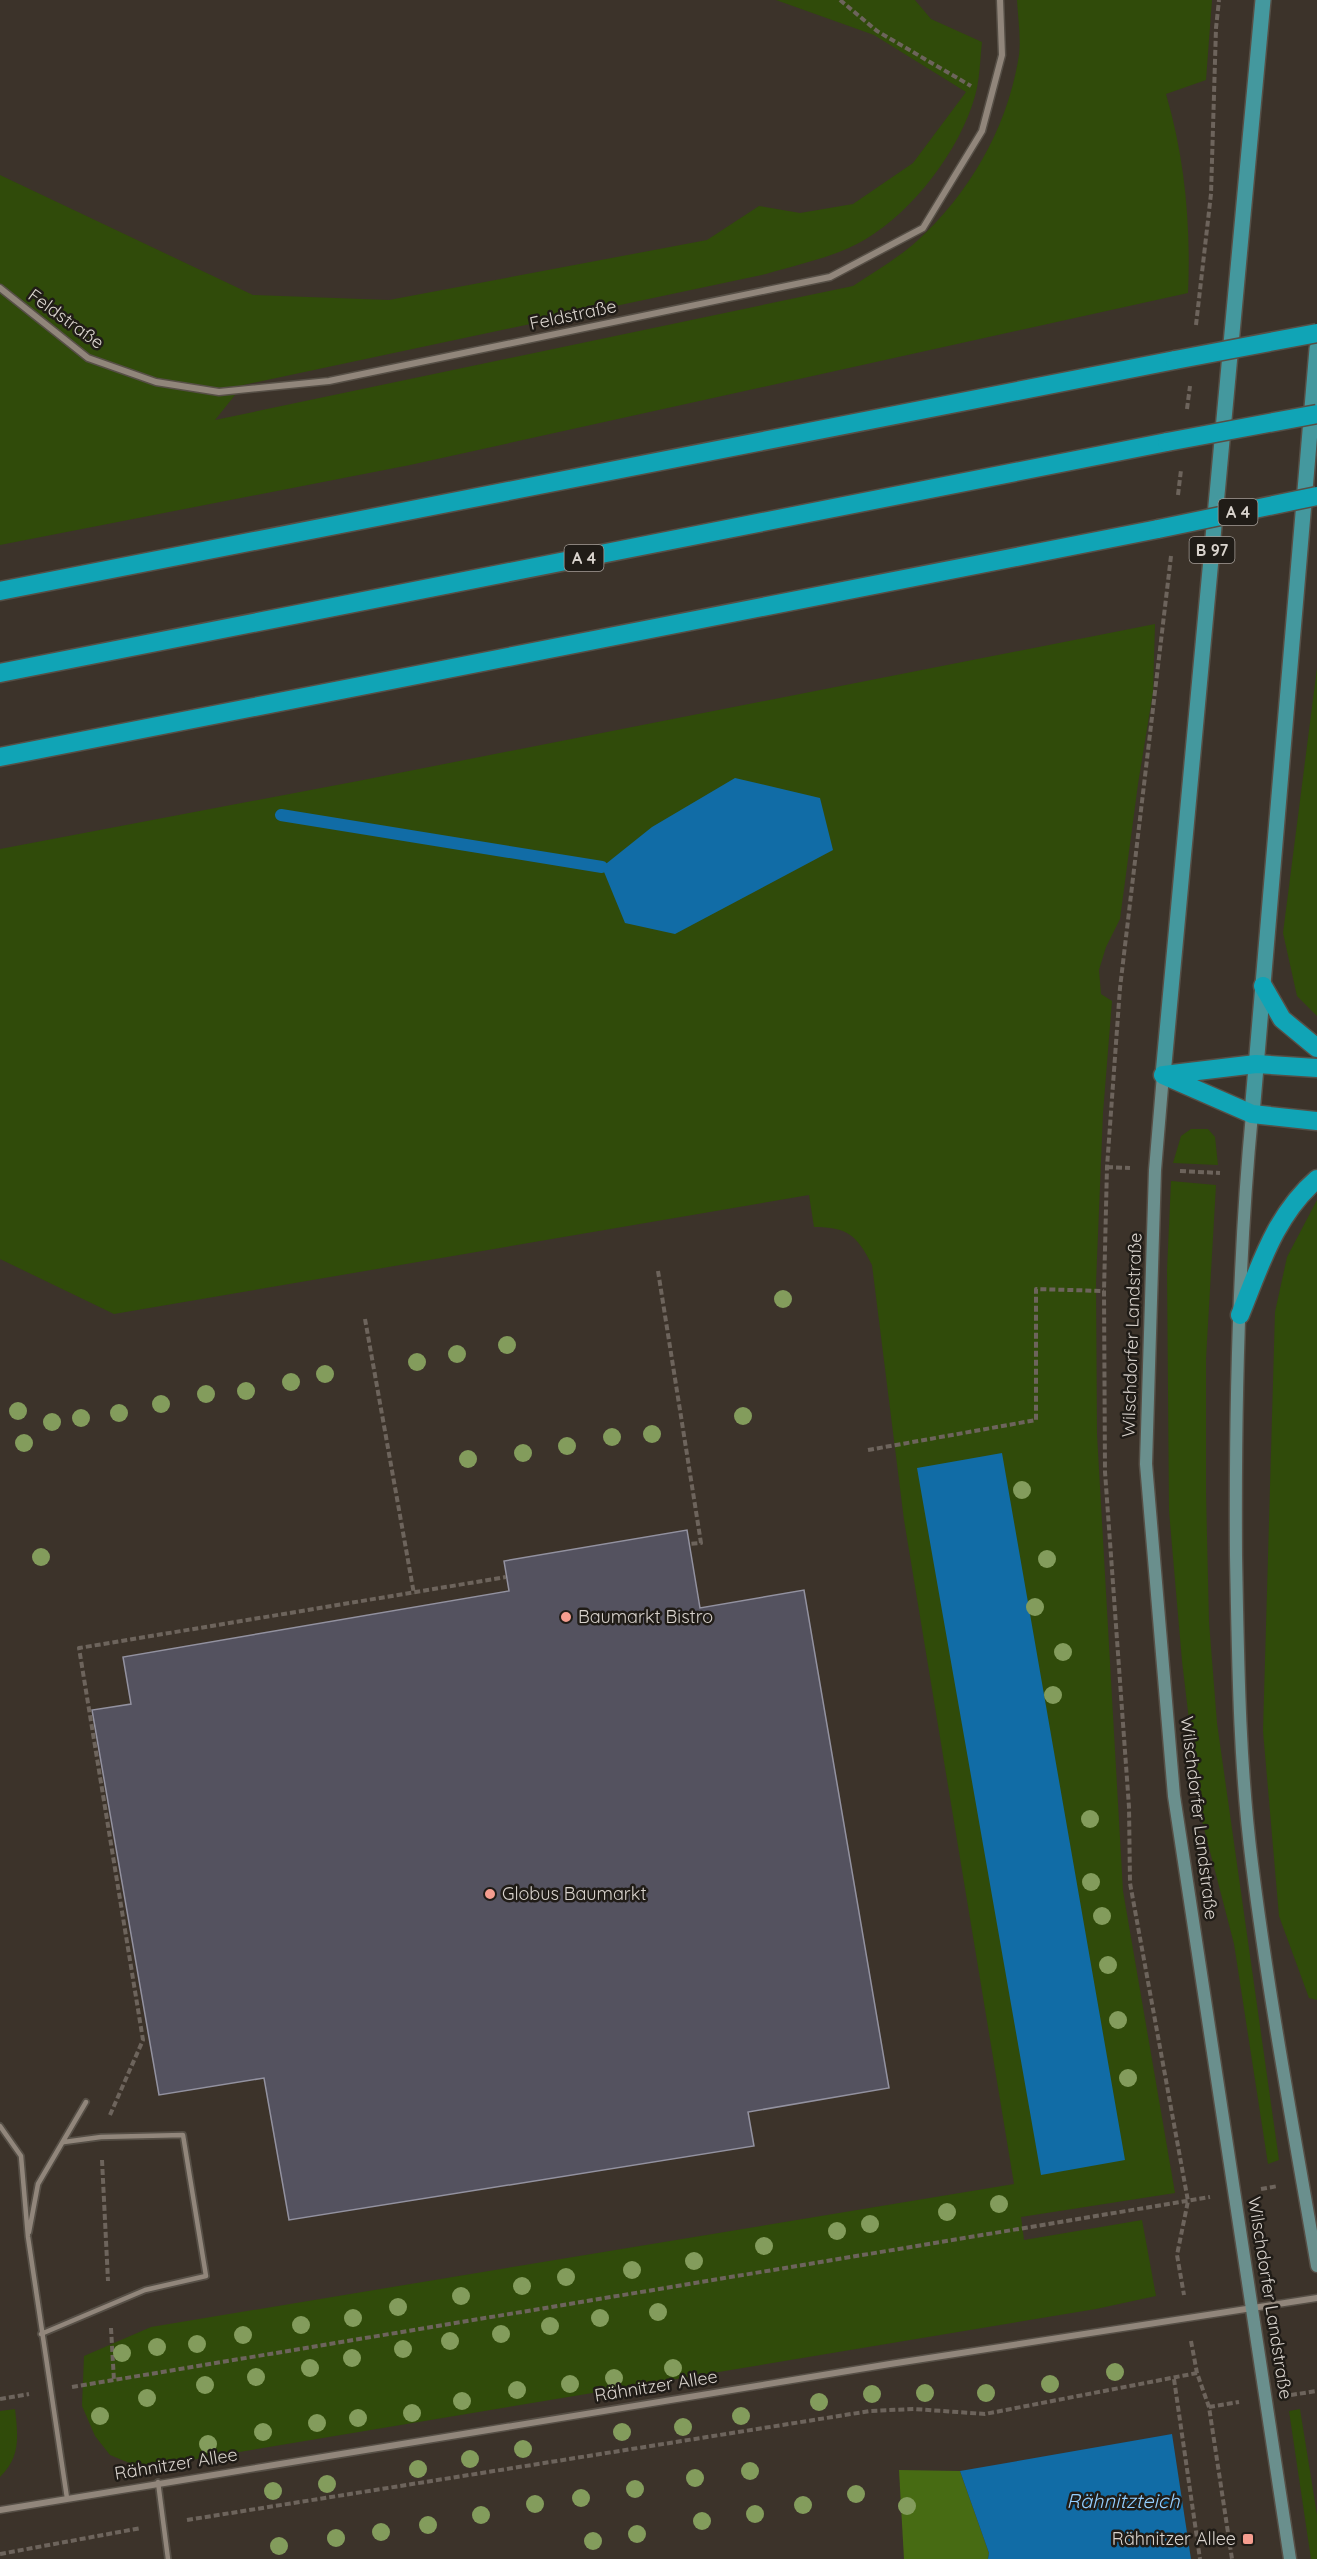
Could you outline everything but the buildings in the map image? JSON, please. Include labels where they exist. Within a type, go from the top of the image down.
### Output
[{"type":"highway","points":[[0,591],[1317,333]]},
{"type":"highway","name":"A 4","points":[[0,674],[1317,414]]},
{"type":"highway","name":"A 4","points":[[0,757],[1317,496]]},
{"type":"highway","points":[[1263,986],[1282,1019],[1317,1048]]},
{"type":"highway","points":[[1162,1075],[1256,1064],[1317,1068]]},
{"type":"highway","points":[[1162,1075],[1252,1114],[1317,1121]]},
{"type":"highway","points":[[1240,1315],[1271,1237],[1300,1194],[1317,1179]]},
{"type":"main road","name":"B 97","points":[[1162,1075],[1263,0]]},
{"type":"main road","points":[[1317,349],[1246,1174],[1235,1456],[1241,1739],[1252,1863],[1279,2044],[1317,2266]]},
{"type":"main road","name":"Wilschdorfer Landstraße","points":[[1162,1075],[1155,1170],[1146,1464],[1172,1772],[1290,2559]]},
{"type":"street","name":"Feldstraße","points":[[0,288],[88,358],[156,382],[219,392],[329,381],[830,277],[924,228],[982,130],[1002,55],[1000,0]]},
{"type":"street","name":"Rähnitzer Allee","points":[[0,2510],[158,2482],[890,2364],[1317,2298]]},
{"type":"lane","points":[[28,2237],[38,2184],[86,2103]]},
{"type":"lane","points":[[0,2126],[21,2156],[28,2237],[41,2334],[67,2498]]},
{"type":"lane","points":[[41,2334],[145,2290],[206,2276],[183,2135],[101,2137],[64,2142]]},
{"type":"lane","points":[[158,2482],[168,2559]]},
{"type":"path","points":[[840,0],[877,31],[990,97]]},
{"type":"path","points":[[1195,337],[1210,194],[1219,0]]},
{"type":"path","points":[[1186,421],[1190,385]]},
{"type":"path","points":[[1177,504],[1181,468]]},
{"type":"path","points":[[0,2398],[114,2381],[1188,2201],[1130,1882],[1129,1807],[1122,1736],[1105,1472],[1104,1291],[1107,1167],[1120,988],[1172,552]]},
{"type":"path","points":[[1107,1167],[1246,1174]]},
{"type":"path","points":[[658,1271],[701,1543],[689,1544]]},
{"type":"path","points":[[868,1450],[1036,1420],[1036,1289],[1104,1291]]},
{"type":"path","points":[[364,1319],[414,1594]]},
{"type":"path","points":[[114,2381],[101,2137],[143,2040],[79,1648],[506,1577]]},
{"type":"path","points":[[0,2554],[163,2523],[870,2410],[914,2409],[986,2414],[1197,2373]]},
{"type":"path","points":[[1174,2378],[1200,2559]]},
{"type":"path","points":[[1209,2407],[1232,2559]]},
{"type":"green space","points":[[776,0],[915,0],[931,19],[982,42],[977,89],[958,137],[946,158],[917,196],[884,227],[842,251],[766,274],[243,385],[215,420],[853,286],[886,265],[917,241],[954,202],[984,157],[1006,108],[1014,82],[1020,48],[1017,0],[1212,0],[1206,80],[1166,94],[1178,143],[1185,192],[1188,293],[410,465],[0,545],[0,175],[253,295],[389,300],[707,240],[759,206],[800,213],[853,204],[913,163],[966,92],[874,35]]},
{"type":"green space","points":[[1155,624],[1153,692],[1120,919],[1106,947],[1099,970],[1101,994],[1112,1001],[1103,1113],[1096,1283],[1097,1434],[1123,1891],[1175,2193],[1021,2217],[1024,2240],[1142,2220],[1156,2296],[1096,2309],[167,2464],[139,2467],[110,2455],[95,2436],[82,2406],[84,2356],[151,2327],[1014,2184],[904,1520],[872,1265],[861,1246],[843,1231],[814,1227],[809,1195],[114,1314],[0,1259],[0,849]]},
{"type":"green space","points":[[1317,668],[1317,1016],[1297,996],[1283,933]]},
{"type":"green space","points":[[1191,1129],[1208,1129],[1215,1137],[1218,1165],[1173,1163],[1181,1136]]},
{"type":"green space","points":[[1171,1181],[1216,1185],[1206,1359],[1209,1622],[1217,1723],[1279,2160],[1268,2164],[1234,1944],[1200,1813],[1182,1661],[1169,1511],[1167,1270]]},
{"type":"green space","points":[[1317,1200],[1317,2000],[1309,1998],[1279,1916],[1263,1731],[1275,1312],[1287,1257]]},
{"type":"green space","points":[[15,2409],[17,2437],[15,2454],[12,2462],[0,2477],[0,2411]]},
{"type":"green space","points":[[1300,2409],[1317,2515],[1317,2559],[1311,2559],[1289,2411]]},
{"type":"green space","points":[[899,2470],[960,2471],[989,2553],[988,2559],[904,2559]]},
{"type":"water","points":[[735,778],[820,798],[833,850],[675,934],[625,923],[602,867],[652,827]]},
{"type":"water","points":[[1002,1453],[1125,2160],[1041,2175],[917,1468]]},
{"type":"water","name":"Rähnitzteich","points":[[1172,2434],[1191,2559],[988,2559],[989,2553],[960,2471]]},
{"type":"waterway","points":[[281,815],[602,867]]},
{"type":"place","name":"Baumarkt Bistro","points":[[566,1617]]},
{"type":"place","name":"Globus Baumarkt","points":[[490,1894]]},
{"type":"place","name":"Rähnitzer Allee","points":[[1248,2539]]}]
